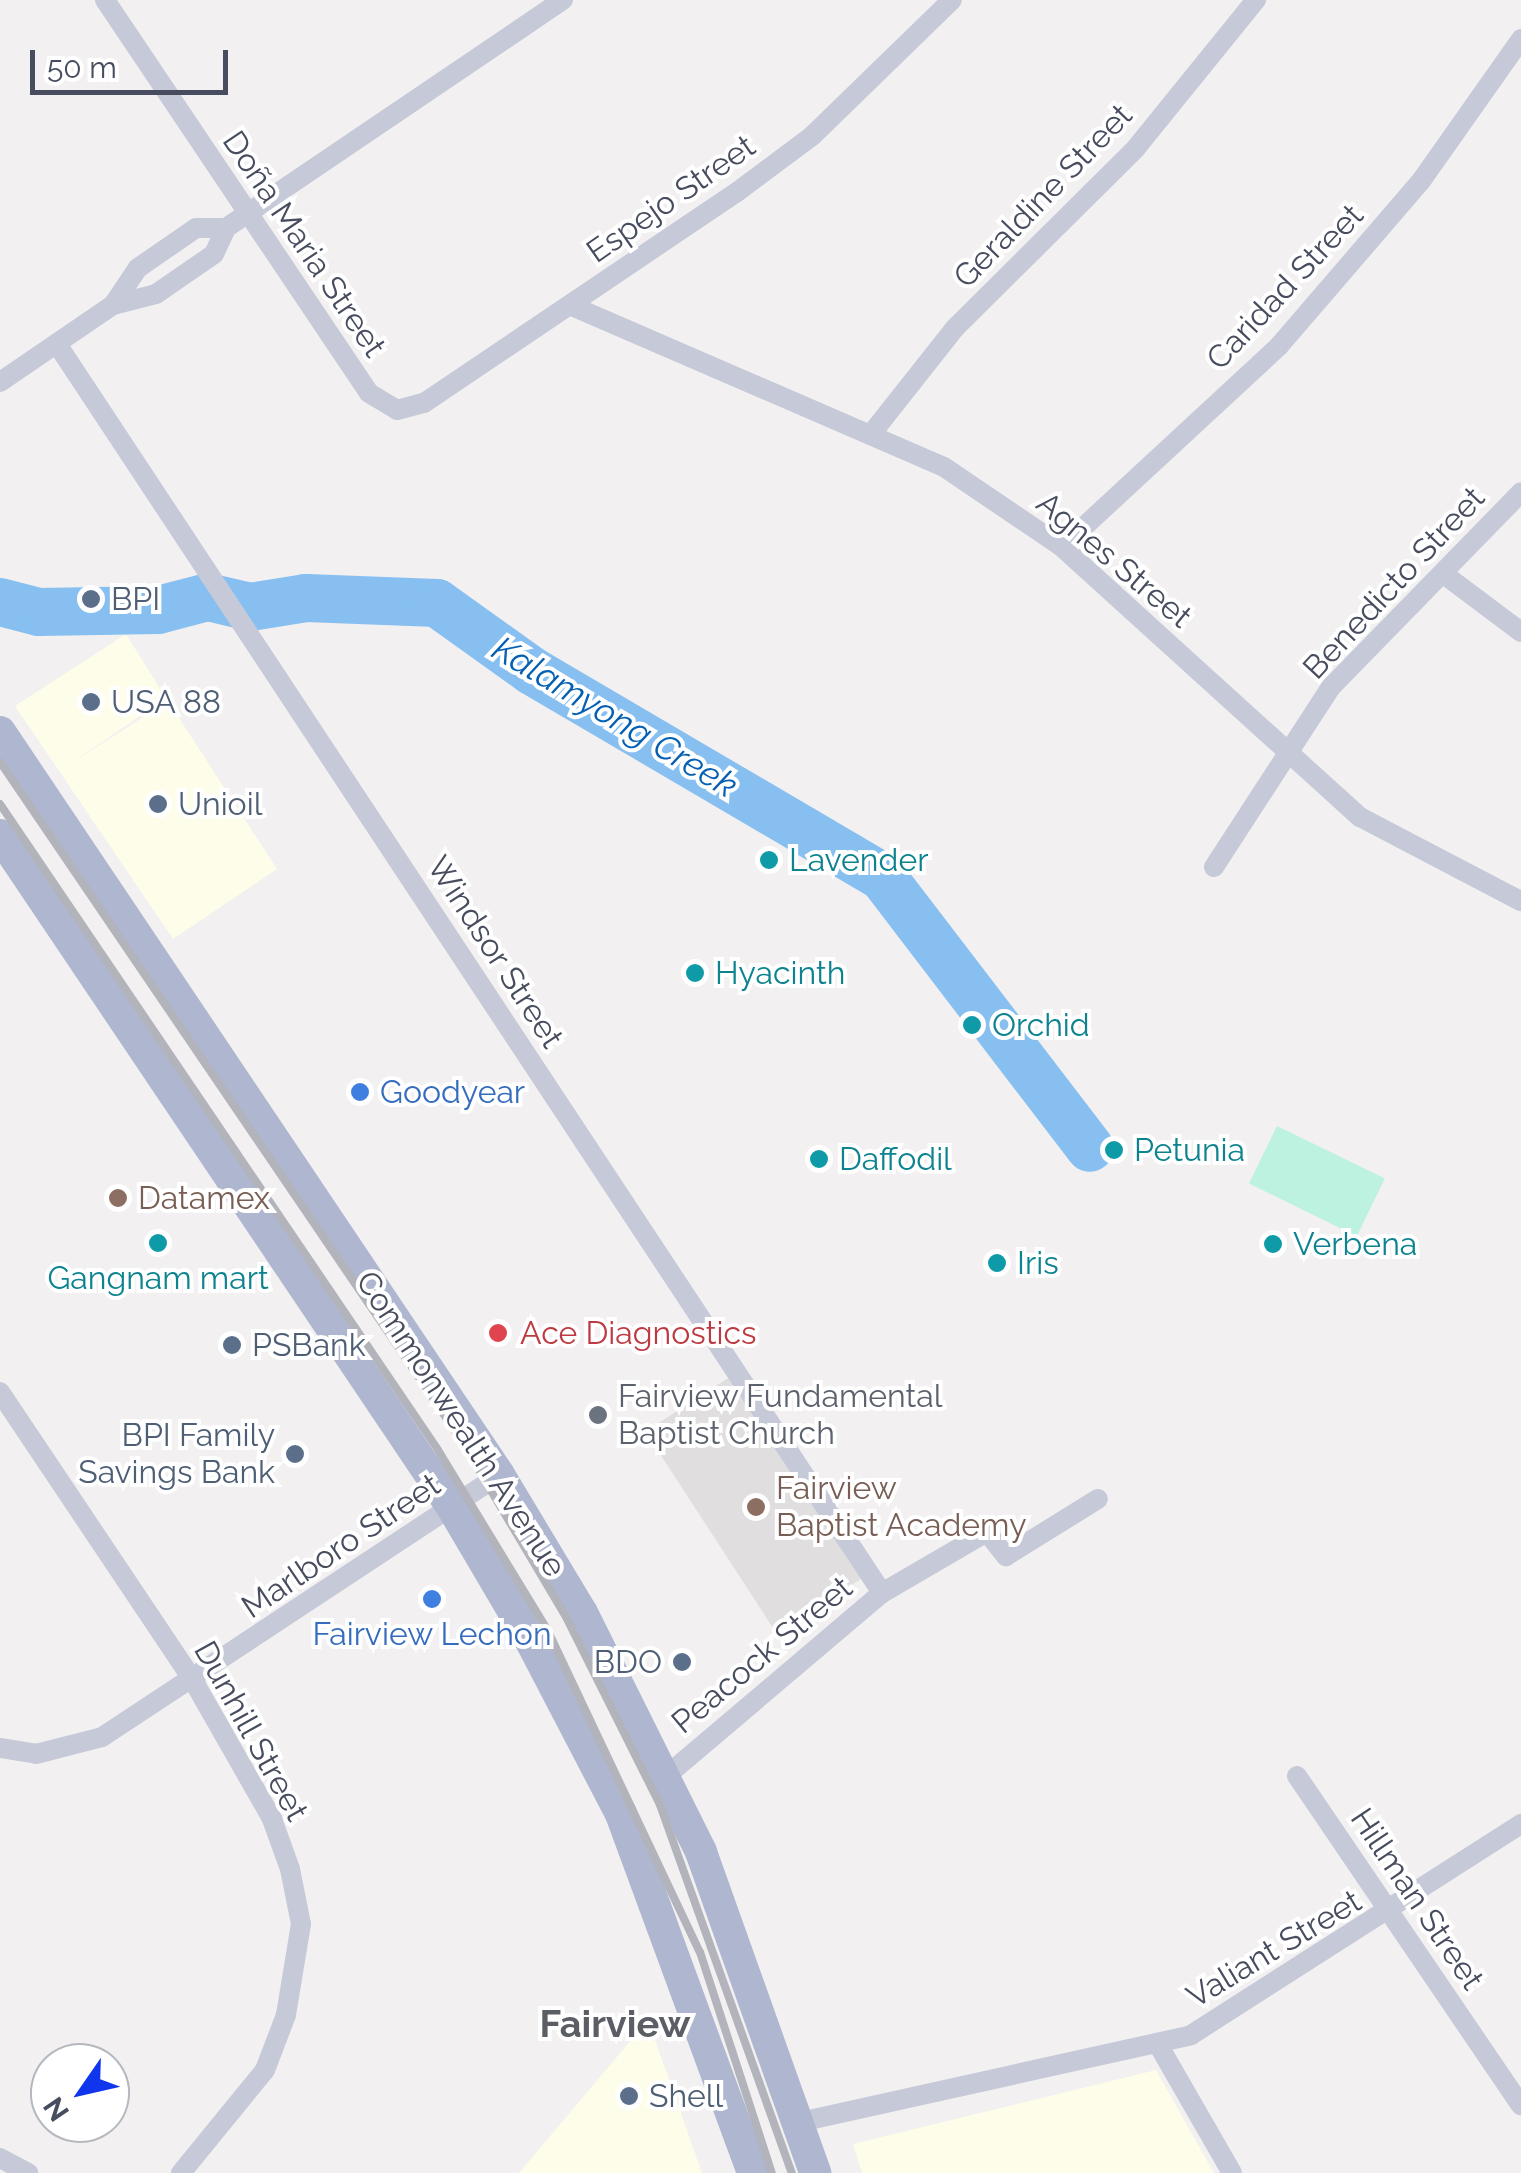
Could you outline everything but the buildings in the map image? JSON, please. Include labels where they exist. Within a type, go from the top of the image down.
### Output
[{"type":"main road","name":"Commonwealth Avenue","points":[[0,732],[498,1475],[665,1777],[800,2122],[815,2173]]},
{"type":"main road","name":"Commonwealth Avenue","points":[[0,835],[452,1507],[621,1814],[753,2173]]},
{"type":"street","points":[[113,304],[156,294],[214,254],[226,228],[563,0]]},
{"type":"street","name":"Espejo Street","points":[[397,410],[424,404],[572,306],[812,136],[952,0]]},
{"type":"street","name":"Geraldine Street","points":[[872,432],[955,328],[1136,148],[1256,0]]},
{"type":"street","name":"Doña Maria Street","points":[[107,1],[369,393],[397,410]]},
{"type":"street","name":"Caridad Street","points":[[1062,547],[1279,346],[1421,182],[1521,39]]},
{"type":"street","points":[[0,382],[113,304],[138,268],[196,228],[226,228]]},
{"type":"street","name":"Agnes Street","points":[[572,306],[944,466],[1062,547],[1360,817],[1521,901]]},
{"type":"street","name":"Windsor Street","points":[[57,344],[882,1594]]},
{"type":"street","name":"Benedicto Street","points":[[1214,867],[1331,687],[1445,575],[1521,492]]},
{"type":"street","points":[[1445,575],[1521,632]]},
{"type":"street","name":"Dunhill Street","points":[[0,1392],[194,1682],[272,1820],[301,1924],[286,2016],[265,2070],[181,2173]]},
{"type":"street","name":"Marlboro Street","points":[[0,1748],[68,1749],[194,1682],[498,1475]]},
{"type":"street","name":"Peacock Street","points":[[665,1777],[882,1594],[987,1532],[1006,1556],[1098,1498]]},
{"type":"street","name":"Hillman Street","points":[[1297,1776],[1521,2104]]},
{"type":"street","name":"Valiant Street","points":[[800,2122],[1159,2046],[1254,2001],[1521,1824]]},
{"type":"street","points":[[1159,2046],[1232,2173]]},
{"type":"street","points":[[0,2158],[28,2173]]},
{"type":"shaded area","name":"Unioil","points":[[126,634],[166,698],[69,765],[168,701],[277,869],[173,939],[15,706]]},
{"type":"shaded area","name":"Fairview Baptist Academy","points":[[731,1376],[862,1578],[777,1634],[645,1432]]},
{"type":"shaded area","name":"Shell","points":[[648,2020],[702,2173],[519,2173]]},
{"type":"shaded area","points":[[1156,2070],[1214,2173],[862,2173],[853,2144]]},
{"type":"green space","points":[[1277,1126],[1385,1179],[1357,1236],[1249,1184]]},
{"type":"waterway","name":"Kalamyong Creek","points":[[0,602],[39,612],[158,610],[208,597],[250,607],[306,598],[437,603],[532,671],[882,876],[1090,1148]]},
{"type":"railway","points":[[0,762],[458,1435],[565,1615],[660,1805],[792,2173]]},
{"type":"railway","points":[[0,804],[438,1450],[547,1629],[700,1952],[772,2173]]},
{"type":"place","name":"BPI","points":[[91,599]]},
{"type":"place","name":"USA 88","points":[[91,702]]},
{"type":"place","name":"Unioil","points":[[158,804]]},
{"type":"place","name":"Lavender","points":[[769,860]]},
{"type":"place","name":"Hyacinth","points":[[695,973]]},
{"type":"place","name":"Orchid","points":[[972,1025]]},
{"type":"place","name":"Goodyear","points":[[360,1092]]},
{"type":"place","name":"Petunia","points":[[1114,1150]]},
{"type":"place","name":"Daffodil","points":[[819,1159]]},
{"type":"place","name":"Datamex","points":[[118,1198]]},
{"type":"place","name":"Gangnam mart","points":[[158,1243]]},
{"type":"place","name":"Verbena","points":[[1273,1244]]},
{"type":"place","name":"Iris","points":[[997,1263]]},
{"type":"place","name":"Ace Diagnostics","points":[[498,1333]]},
{"type":"place","name":"PSBank","points":[[232,1345]]},
{"type":"place","name":"Fairview Fundamental Baptist Church","points":[[598,1415]]},
{"type":"place","name":"BPI Family Savings Bank","points":[[295,1454]]},
{"type":"place","name":"Fairview Baptist Academy","points":[[756,1507]]},
{"type":"place","name":"Fairview Lechon","points":[[432,1599]]},
{"type":"place","name":"BDO","points":[[682,1662]]},
{"type":"place","name":"Shell","points":[[629,2096]]},
{"type":"district","name":"Fairview","points":[[615,2024]]}]
